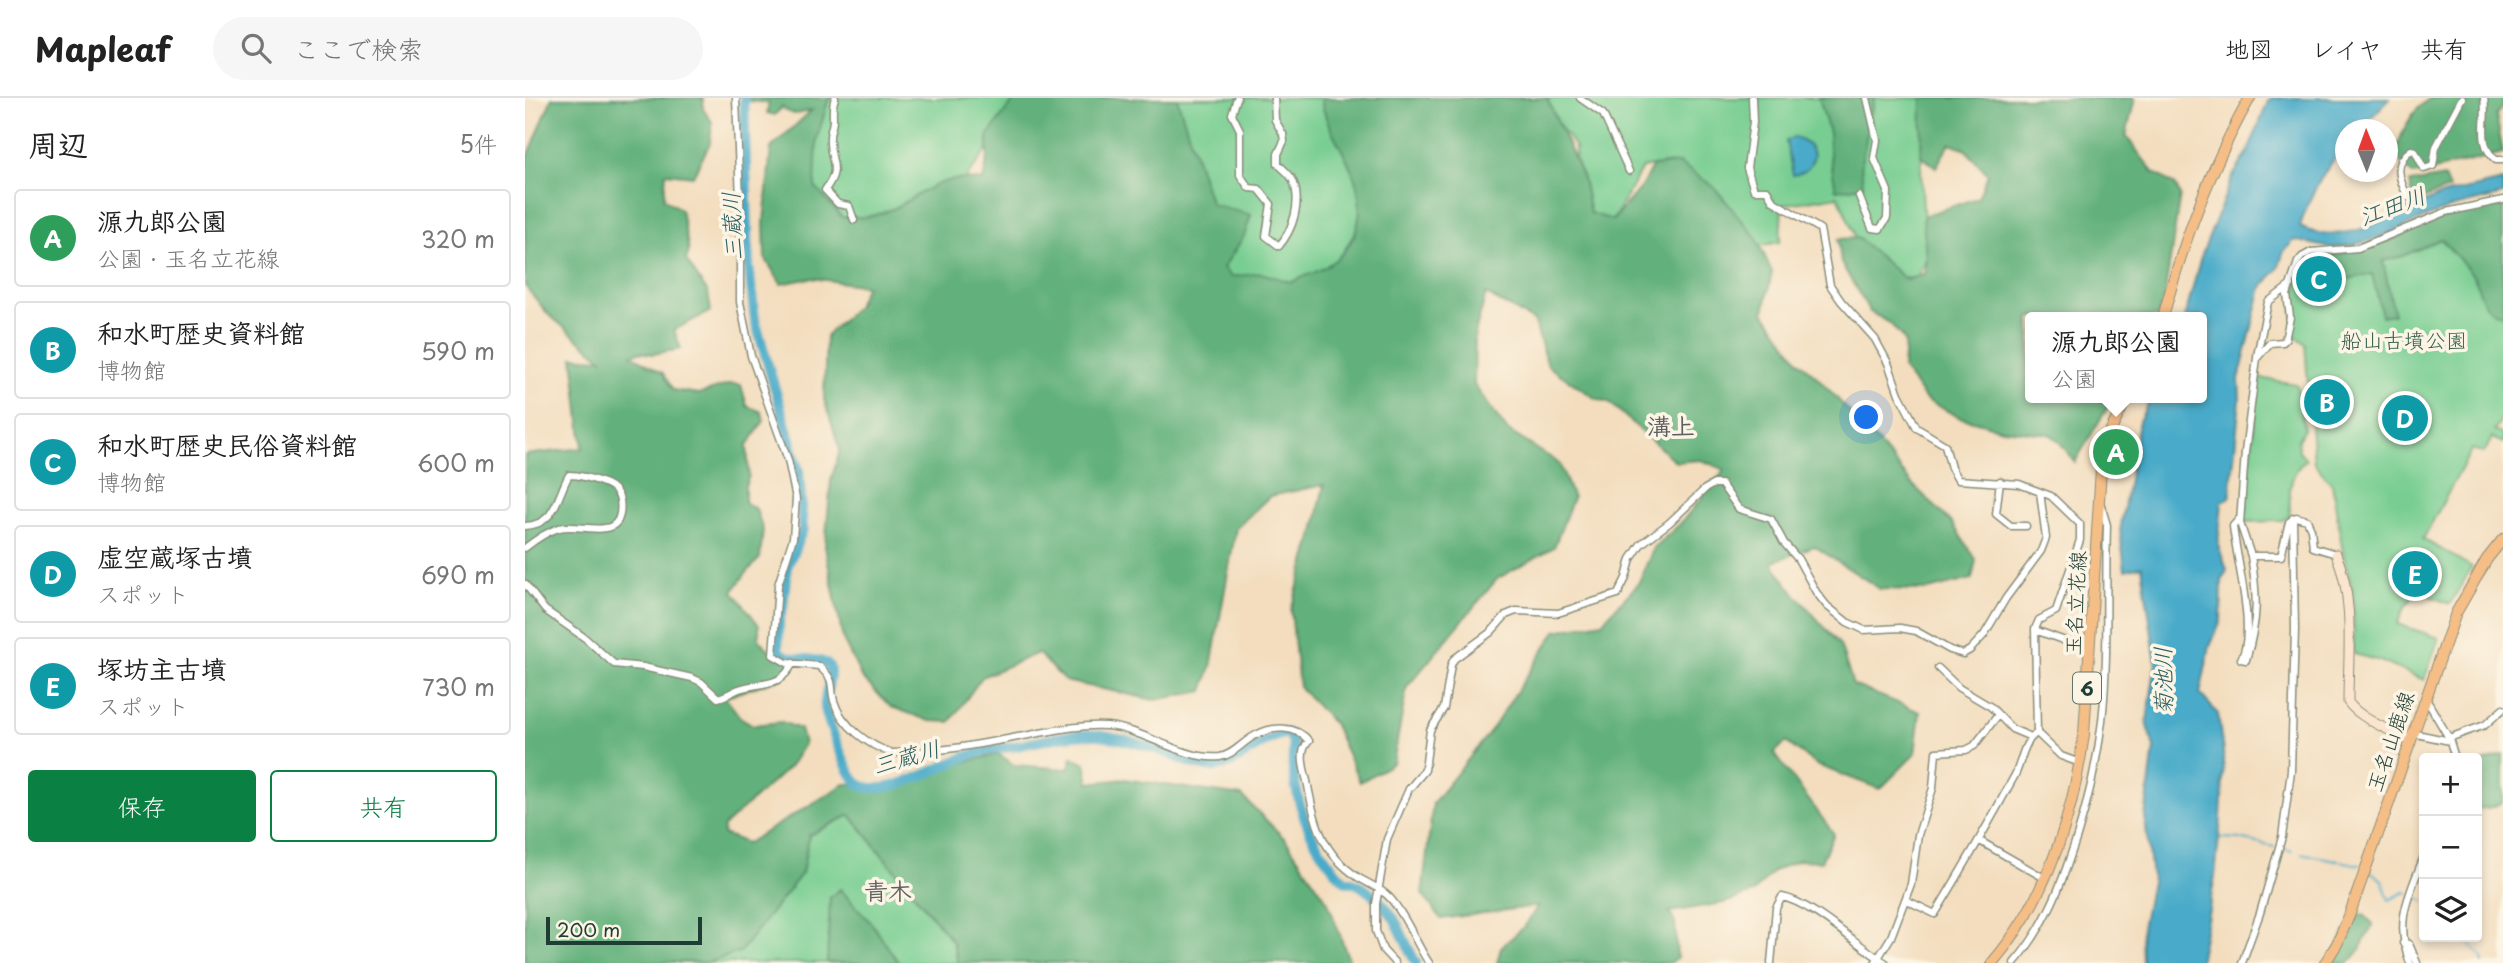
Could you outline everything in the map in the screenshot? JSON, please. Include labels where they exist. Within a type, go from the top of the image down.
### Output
[{"type":"main road","points":[[2164,312],[2178,266],[2214,170],[2250,98]]},
{"type":"main road","name":"玉名立花線","points":[[1992,963],[2028,914],[2046,879],[2067,819],[2080,763],[2105,449],[2116,417],[2124,403]]},
{"type":"main road","name":"玉名山鹿線","points":[[2325,963],[2349,916],[2456,613],[2487,559],[2503,539]]},
{"type":"street","points":[[736,98],[740,302],[751,356],[788,460],[796,499],[793,538],[778,585],[773,655],[782,662],[819,666],[833,683],[834,702],[851,729],[883,751],[892,754],[958,748],[1074,727],[1107,726],[1132,731],[1190,753],[1222,757],[1256,735],[1274,729],[1293,730],[1309,741],[1302,752],[1305,774],[1314,818],[1327,848],[1377,896],[1389,897],[1401,912],[1429,963]]},
{"type":"street","points":[[835,98],[830,138],[836,167],[825,190],[838,204],[849,206],[854,220]]},
{"type":"street","points":[[1237,98],[1232,114],[1240,130],[1240,175],[1249,188],[1259,189],[1271,204],[1266,236],[1279,246],[1289,235],[1297,203],[1293,179],[1278,164],[1278,154],[1284,141],[1275,120],[1274,98]]},
{"type":"street","points":[[1580,98],[1603,114],[1629,171]]},
{"type":"street","points":[[1752,98],[1753,122],[1747,168],[1754,190],[1767,190],[1773,201],[1821,229],[1830,285],[1875,339],[1917,428],[1945,445],[1956,478],[1971,482],[2000,481],[2019,484],[2051,496],[2080,524],[2080,540],[2056,611],[2039,620],[2035,631],[2034,735],[2025,748],[2019,768],[1980,841],[1934,914],[1906,900]]},
{"type":"street","points":[[1859,195],[1872,228],[1879,229],[1887,218],[1888,191],[1874,158],[1877,140],[1867,98]]},
{"type":"street","points":[[2408,197],[2398,166],[2400,160],[2411,150],[2415,151],[2424,169],[2433,166],[2436,147],[2462,98]]},
{"type":"street","points":[[2484,98],[2483,135],[2491,156],[2496,160],[2503,160]]},
{"type":"street","points":[[2257,358],[2270,343],[2285,340],[2290,317],[2287,295],[2298,262],[2307,254],[2358,248],[2446,212],[2503,200]]},
{"type":"street","points":[[2241,518],[2233,526],[2235,552],[2245,601],[2247,634],[2241,659],[2246,660],[2257,617],[2256,586],[2241,518],[2245,452],[2257,346],[2268,302],[2291,285]]},
{"type":"street","points":[[525,526],[532,526],[554,512],[569,475],[596,480],[612,487],[619,495],[621,511],[613,526],[604,529],[562,527],[525,548]]},
{"type":"street","points":[[2000,481],[1996,514],[2011,526],[2026,526]]},
{"type":"street","points":[[1395,963],[1389,959],[1378,940],[1377,896],[1387,839],[1409,789],[1425,770],[1430,730],[1444,708],[1454,659],[1491,632],[1506,615],[1516,611],[1558,613],[1618,594],[1634,552],[1714,484],[1721,484],[1739,509],[1771,519],[1827,606],[1847,622],[1864,630],[1900,628],[1916,631],[1950,650],[1963,654],[1984,635],[2006,598],[2041,551],[2046,538],[2040,492]]},
{"type":"street","points":[[2014,963],[2038,931],[2058,890],[2083,822],[2093,772],[2102,721],[2105,664],[2107,525],[2099,498]]},
{"type":"street","points":[[2251,556],[2281,556],[2289,522],[2293,518],[2302,517],[2310,524],[2313,547],[2336,554],[2343,569],[2348,598],[2348,702],[2352,708],[2382,727],[2411,736],[2450,739],[2485,725],[2503,709]]},
{"type":"street","points":[[2242,963],[2260,913],[2281,837],[2291,771],[2295,629],[2293,518]]},
{"type":"street","points":[[2068,575],[2094,586]]},
{"type":"street","points":[[525,584],[545,610],[585,638],[614,664],[643,667],[692,678],[701,682],[718,698],[740,689],[775,682],[789,672],[793,663]]},
{"type":"street","points":[[2035,631],[2090,650]]},
{"type":"street","points":[[1938,668],[2013,730],[2034,735],[2061,756],[2080,763]]},
{"type":"street","points":[[2425,697],[2450,739],[2454,753]]},
{"type":"street","points":[[1876,960],[1891,937],[1906,900],[1915,866],[1918,835],[1930,801],[1936,752],[1966,750],[1974,746],[1998,715]]},
{"type":"street","points":[[1980,841],[2046,879]]},
{"type":"street","points":[[2410,963],[2403,943],[2402,917],[2419,869]]},
{"type":"street","points":[[1771,963],[1776,908],[1782,897],[1790,899],[1860,943],[1876,960],[1886,963]]},
{"type":"street","points":[[2403,943],[2409,944],[2417,963]]},
{"type":"green space","points":[[552,98],[703,98],[703,109],[712,122],[710,143],[693,176],[666,173],[664,198],[681,210],[689,251],[686,260],[708,293],[711,311],[674,330],[681,349],[653,354],[639,352],[632,355],[663,373],[673,390],[699,394],[731,384],[741,385],[747,406],[762,412],[764,421],[747,446],[749,476],[745,486],[745,503],[756,509],[763,530],[760,558],[733,591],[759,625],[759,640],[793,663],[782,678],[725,697],[740,717],[753,725],[782,722],[800,729],[804,744],[790,766],[724,826],[723,834],[747,843],[845,784],[859,784],[868,788],[907,784],[956,764],[999,754],[1014,765],[1067,769],[1072,757],[1085,763],[1089,783],[1124,779],[1242,796],[1285,839],[1328,902],[1350,963],[958,963],[953,942],[850,815],[809,835],[802,873],[740,952],[709,962],[525,963],[525,455],[583,448],[573,357],[602,359],[548,314],[525,286],[525,164]]},
{"type":"green space","points":[[749,98],[829,98],[817,138],[815,187],[842,217],[856,217],[886,212],[948,181],[983,181],[988,157],[988,135],[1016,98],[1177,98],[1211,204],[1251,215],[1244,236],[1223,268],[1231,277],[1261,273],[1291,282],[1321,269],[1338,257],[1355,234],[1359,220],[1360,206],[1354,177],[1328,123],[1321,98],[1547,98],[1583,178],[1590,213],[1613,220],[1641,187],[1653,166],[1679,163],[1714,187],[1756,237],[1772,272],[1764,312],[1800,362],[1877,441],[1912,484],[1952,523],[1976,560],[1972,579],[1928,590],[1880,589],[1814,546],[1772,562],[1790,588],[1840,645],[1853,685],[1920,712],[1915,754],[1880,789],[1817,765],[1786,742],[1774,753],[1834,834],[1821,861],[1799,860],[1774,871],[1753,893],[1724,903],[1669,912],[1675,922],[1677,958],[1671,963],[1497,963],[1501,947],[1524,927],[1538,906],[1441,919],[1422,894],[1433,803],[1491,731],[1556,631],[1602,622],[1638,584],[1654,547],[1680,524],[1725,470],[1701,460],[1676,462],[1609,402],[1595,398],[1548,366],[1534,321],[1486,294],[1475,333],[1474,385],[1507,430],[1559,463],[1573,498],[1554,547],[1497,579],[1407,687],[1393,763],[1360,782],[1333,723],[1299,687],[1291,610],[1315,528],[1324,485],[1270,496],[1236,528],[1211,667],[1203,691],[1154,700],[1065,681],[1038,653],[982,677],[950,722],[930,721],[891,707],[862,678],[843,640],[825,547],[831,480],[840,450],[824,399],[826,336],[856,307],[866,286],[812,278],[781,284],[765,258],[764,222],[771,148],[812,110],[793,114],[782,107],[775,115],[767,113],[769,103],[750,101]]},
{"type":"green space","points":[[816,98],[1027,98],[946,204],[832,240],[789,209]]},
{"type":"green space","points":[[1163,98],[1339,98],[1372,203],[1324,285],[1206,283]]},
{"type":"green space","points":[[1540,98],[1926,98],[1921,173],[1926,259],[1916,279],[1871,274],[1838,196],[1782,205],[1780,242],[1749,248],[1670,163],[1642,168],[1613,220],[1577,211],[1575,147]]},
{"type":"green space","points":[[1819,98],[1874,98],[1861,164],[1863,186],[1836,190],[1829,133]]},
{"type":"green space","points":[[1922,98],[2135,98],[2126,136],[2153,172],[2175,185],[2180,195],[2164,299],[2159,312],[2025,312],[2025,403],[2110,403],[2075,462],[2058,440],[2049,434],[2002,429],[1959,417],[1926,400],[1903,369],[1905,341],[1890,323],[1870,312],[1841,263],[1838,239],[1858,238],[1906,280],[1924,274],[1926,259],[1923,216],[1978,198],[1988,174],[1964,148],[1950,143],[1936,167],[1921,156]]},
{"type":"green space","points":[[2430,98],[2503,98],[2503,106],[2496,115],[2503,153],[2414,175],[2399,159],[2398,145],[2418,108]]},
{"type":"green space","points":[[2444,177],[2449,189],[2414,202],[2410,183]]},
{"type":"green space","points":[[2503,205],[2503,314],[2489,308],[2471,273],[2441,239],[2403,256],[2383,261],[2394,314],[2382,316],[2372,274],[2343,280],[2339,271],[2329,271],[2332,256],[2389,241],[2426,223],[2458,213]]},
{"type":"green space","name":"船山古墳公園","points":[[2503,208],[2503,416],[2494,431],[2503,435],[2503,443],[2492,438],[2484,453],[2472,449],[2423,539],[2472,567],[2450,604],[2419,592],[2406,605],[2397,624],[2439,638],[2424,680],[2380,661],[2354,654],[2353,593],[2343,553],[2332,484],[2314,463],[2305,344],[2293,334],[2294,296],[2305,261]]},
{"type":"green space","points":[[2259,378],[2297,384],[2304,429],[2298,440],[2299,451],[2306,459],[2293,478],[2290,515],[2281,521],[2244,522]]},
{"type":"green space","points":[[2503,755],[2503,802],[2482,808],[2482,762]]},
{"type":"green space","points":[[850,815],[953,942],[958,963],[678,963],[709,962],[740,952],[802,873],[809,835]]},
{"type":"green space","points":[[840,889],[872,924],[899,963],[827,963],[830,897]]},
{"type":"green space","points":[[2354,913],[2364,915],[2373,924],[2358,953],[2349,963],[2330,963]]},
{"type":"water","name":"菊池川","points":[[2271,98],[2390,98],[2370,119],[2335,119],[2335,159],[2318,184],[2300,227],[2318,233],[2354,231],[2444,195],[2503,181],[2503,195],[2450,208],[2374,239],[2351,245],[2331,248],[2294,240],[2284,251],[2278,269],[2262,287],[2239,379],[2240,400],[2230,497],[2222,502],[2218,545],[2227,570],[2222,581],[2221,621],[2210,646],[2200,694],[2218,714],[2224,760],[2215,876],[2199,963],[2142,963],[2141,933],[2152,877],[2145,818],[2154,748],[2147,721],[2156,663],[2142,566],[2125,570],[2120,531],[2139,421],[2148,403],[2207,403],[2207,312],[2186,312],[2201,257],[2233,176],[2248,152]]},
{"type":"water","points":[[1794,137],[1809,145],[1814,156],[1807,169],[1793,175],[1786,141]]},
{"type":"waterway","name":"三蔵川","points":[[744,98],[749,267],[755,320],[799,471],[803,529],[787,567],[783,607],[779,619],[778,651],[790,657],[817,660],[829,666],[825,707],[839,748],[854,779],[871,788],[901,784],[980,752],[1088,734],[1133,742],[1194,764],[1217,767],[1234,761],[1278,735],[1288,733],[1293,746],[1293,769],[1299,801],[1317,844],[1325,858],[1346,882],[1359,885],[1385,906],[1397,923],[1416,963]]},
{"type":"waterway","points":[[2220,838],[2240,839],[2274,847]]},
{"type":"waterway","points":[[2283,849],[2293,851]]},
{"type":"waterway","points":[[2301,853],[2360,865]]},
{"type":"waterway","points":[[2370,871],[2382,880],[2389,900],[2408,893]]},
{"type":"waterway","points":[[2413,895],[2419,898]]},
{"type":"waterway","points":[[2468,942],[2482,957],[2483,963]]},
{"type":"place","name":"和水町歴史民俗資料館","points":[[2319,279]]},
{"type":"place","name":"和水町歴史資料館","points":[[2327,402]]},
{"type":"place","name":"虚空蔵塚古墳","points":[[2405,418]]},
{"type":"place","name":"源九郎公園","points":[[2116,452]]},
{"type":"place","name":"塚坊主古墳","points":[[2415,574]]},
{"type":"district","name":"溝上","points":[[1671,425]]},
{"type":"district","name":"青木","points":[[888,890]]},
{"type":"water label","name":"江田川","points":[[2392,205]]}]
